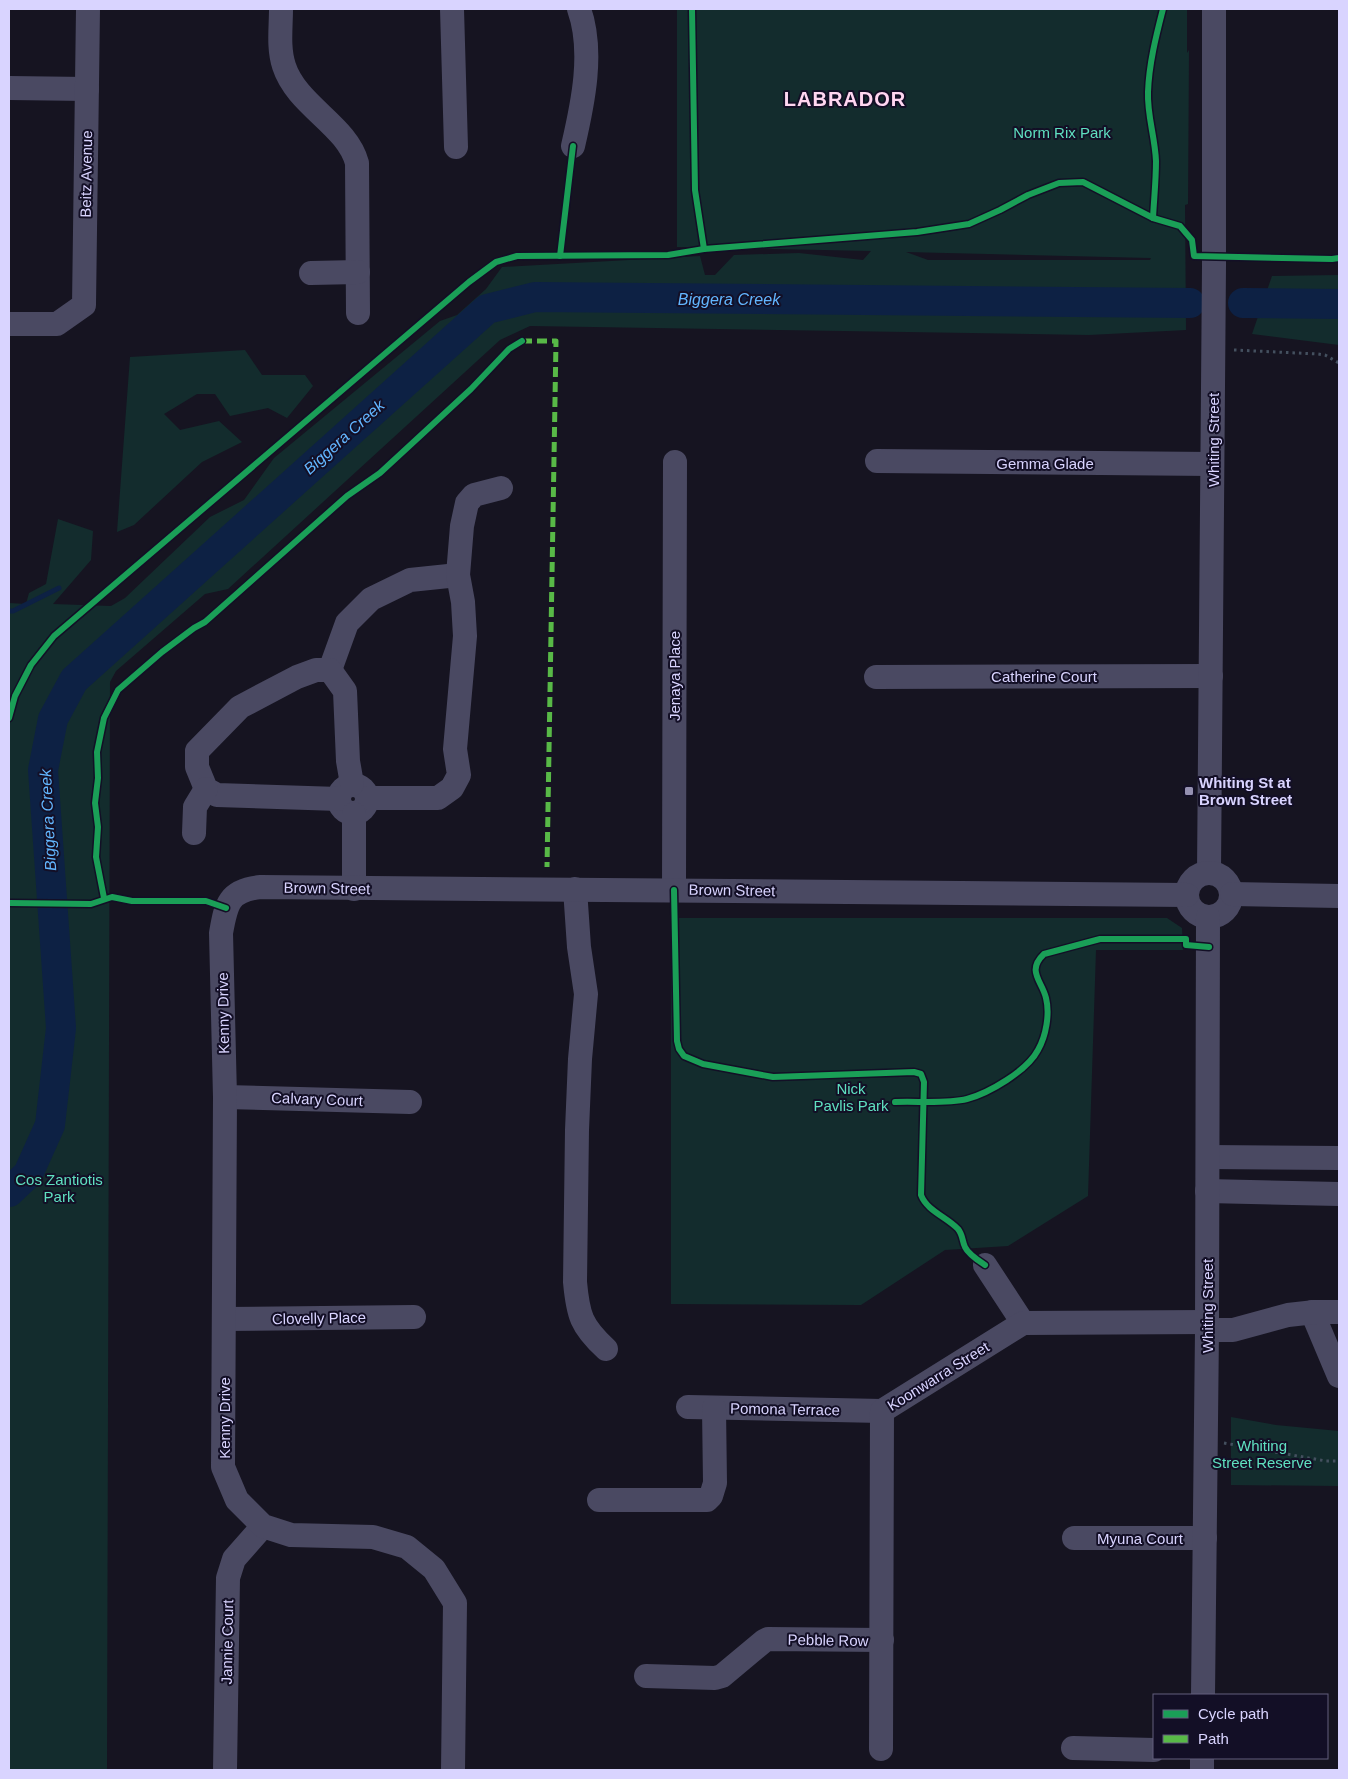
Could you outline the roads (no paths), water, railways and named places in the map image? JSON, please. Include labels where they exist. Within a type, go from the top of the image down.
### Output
[{"type":"street","name":"Beitz Avenue","points":[[9,324],[57,324],[84,305],[88,9]]},
{"type":"street","points":[[281,9],[281,55],[289,78],[303,97],[351,146],[355,154],[358,178],[358,313]]},
{"type":"street","points":[[452,9],[456,147]]},
{"type":"street","points":[[572,146],[580,114],[587,52],[585,33],[579,9]]},
{"type":"street","name":"Whiting Street","points":[[1209,872],[1214,9]]},
{"type":"street","points":[[9,88],[87,89]]},
{"type":"street","points":[[311,273],[358,272]]},
{"type":"street","name":"Jenaya Place","points":[[674,890],[675,462]]},
{"type":"street","name":"Gemma Glade","points":[[877,462],[1212,464]]},
{"type":"street","points":[[330,670],[316,670],[297,677],[240,708],[197,751],[197,767],[206,789],[217,795],[353,799],[438,798],[452,788],[459,775],[455,748],[465,636],[463,602],[458,575],[462,526],[467,503],[474,494],[501,488]]},
{"type":"street","points":[[330,670],[347,624],[371,598],[410,580],[458,575]]},
{"type":"street","points":[[330,670],[346,691],[348,761],[353,799],[354,889]]},
{"type":"street","name":"Catherine Court","points":[[876,677],[1211,676]]},
{"type":"street","points":[[194,833],[195,807],[206,789]]},
{"type":"street","points":[[1209,872],[1222,876],[1231,888],[1232,894],[1229,906],[1225,911],[1208,917],[1202,916],[1191,908],[1187,895],[1188,886],[1193,879],[1200,874],[1209,872]]},
{"type":"street","name":"Brown Street","points":[[226,908],[233,896],[247,888],[1187,895]]},
{"type":"street","points":[[575,889],[578,939],[586,994],[580,1059],[577,1130],[575,1282],[577,1305],[582,1320],[590,1334],[606,1348]]},
{"type":"street","points":[[1232,894],[1339,896]]},
{"type":"street","name":"Kenny Drive","points":[[226,908],[221,933],[225,1097],[223,1468],[237,1500],[263,1526],[290,1535],[373,1537],[407,1547],[434,1569],[455,1603],[453,1770]]},
{"type":"street","name":"Whiting Street","points":[[1203,1694],[1208,1192],[1208,917]]},
{"type":"street","name":"Calvary Court","points":[[225,1097],[410,1102]]},
{"type":"street","points":[[1208,1157],[1339,1158]]},
{"type":"street","points":[[1208,1192],[1339,1194]]},
{"type":"street","points":[[985,1266],[1023,1323],[1207,1326],[1234,1330],[1288,1315],[1312,1312],[1339,1312]]},
{"type":"street","points":[[1312,1312],[1339,1376]]},
{"type":"street","name":"Clovelly Place","points":[[224,1319],[414,1317]]},
{"type":"street","name":"Koonwarra Street","points":[[881,1749],[882,1411],[1023,1323]]},
{"type":"street","name":"Pomona Terrace","points":[[688,1407],[882,1411]]},
{"type":"street","points":[[599,1500],[721,1499],[715,1483],[714,1408]]},
{"type":"street","name":"Jannie Court","points":[[225,1770],[228,1578],[234,1559],[263,1526]]},
{"type":"street","name":"Myuna Court","points":[[1074,1538],[1205,1538]]},
{"type":"street","name":"Pebble Row","points":[[646,1676],[715,1678],[722,1676],[764,1641],[774,1639],[882,1640]]},
{"type":"street","points":[[1073,1748],[1153,1750]]},
{"type":"waterway","name":"Biggera Creek","points":[[9,1192],[28,1174],[50,1125],[61,1028],[43,770],[53,719],[74,680],[487,309],[535,297],[1190,303]]},
{"type":"waterway","name":"Biggera Creek","points":[[1243,303],[1339,304]]},
{"type":"waterway","points":[[9,611],[13,611],[59,588]]},
{"type":"place","name":"Whiting St at Brown Street","points":[[1189,791]]},
{"type":"district","name":"LABRADOR","points":[[845,99]]},
{"type":"park label","name":"Norm Rix Park","points":[[1062,132]]},
{"type":"park label","name":"Nick Pavlis Park","points":[[851,1096]]},
{"type":"park label","name":"Cos Zantiotis Park","points":[[59,1188]]},
{"type":"park label","name":"Whiting Street Reserve","points":[[1262,1454]]}]
